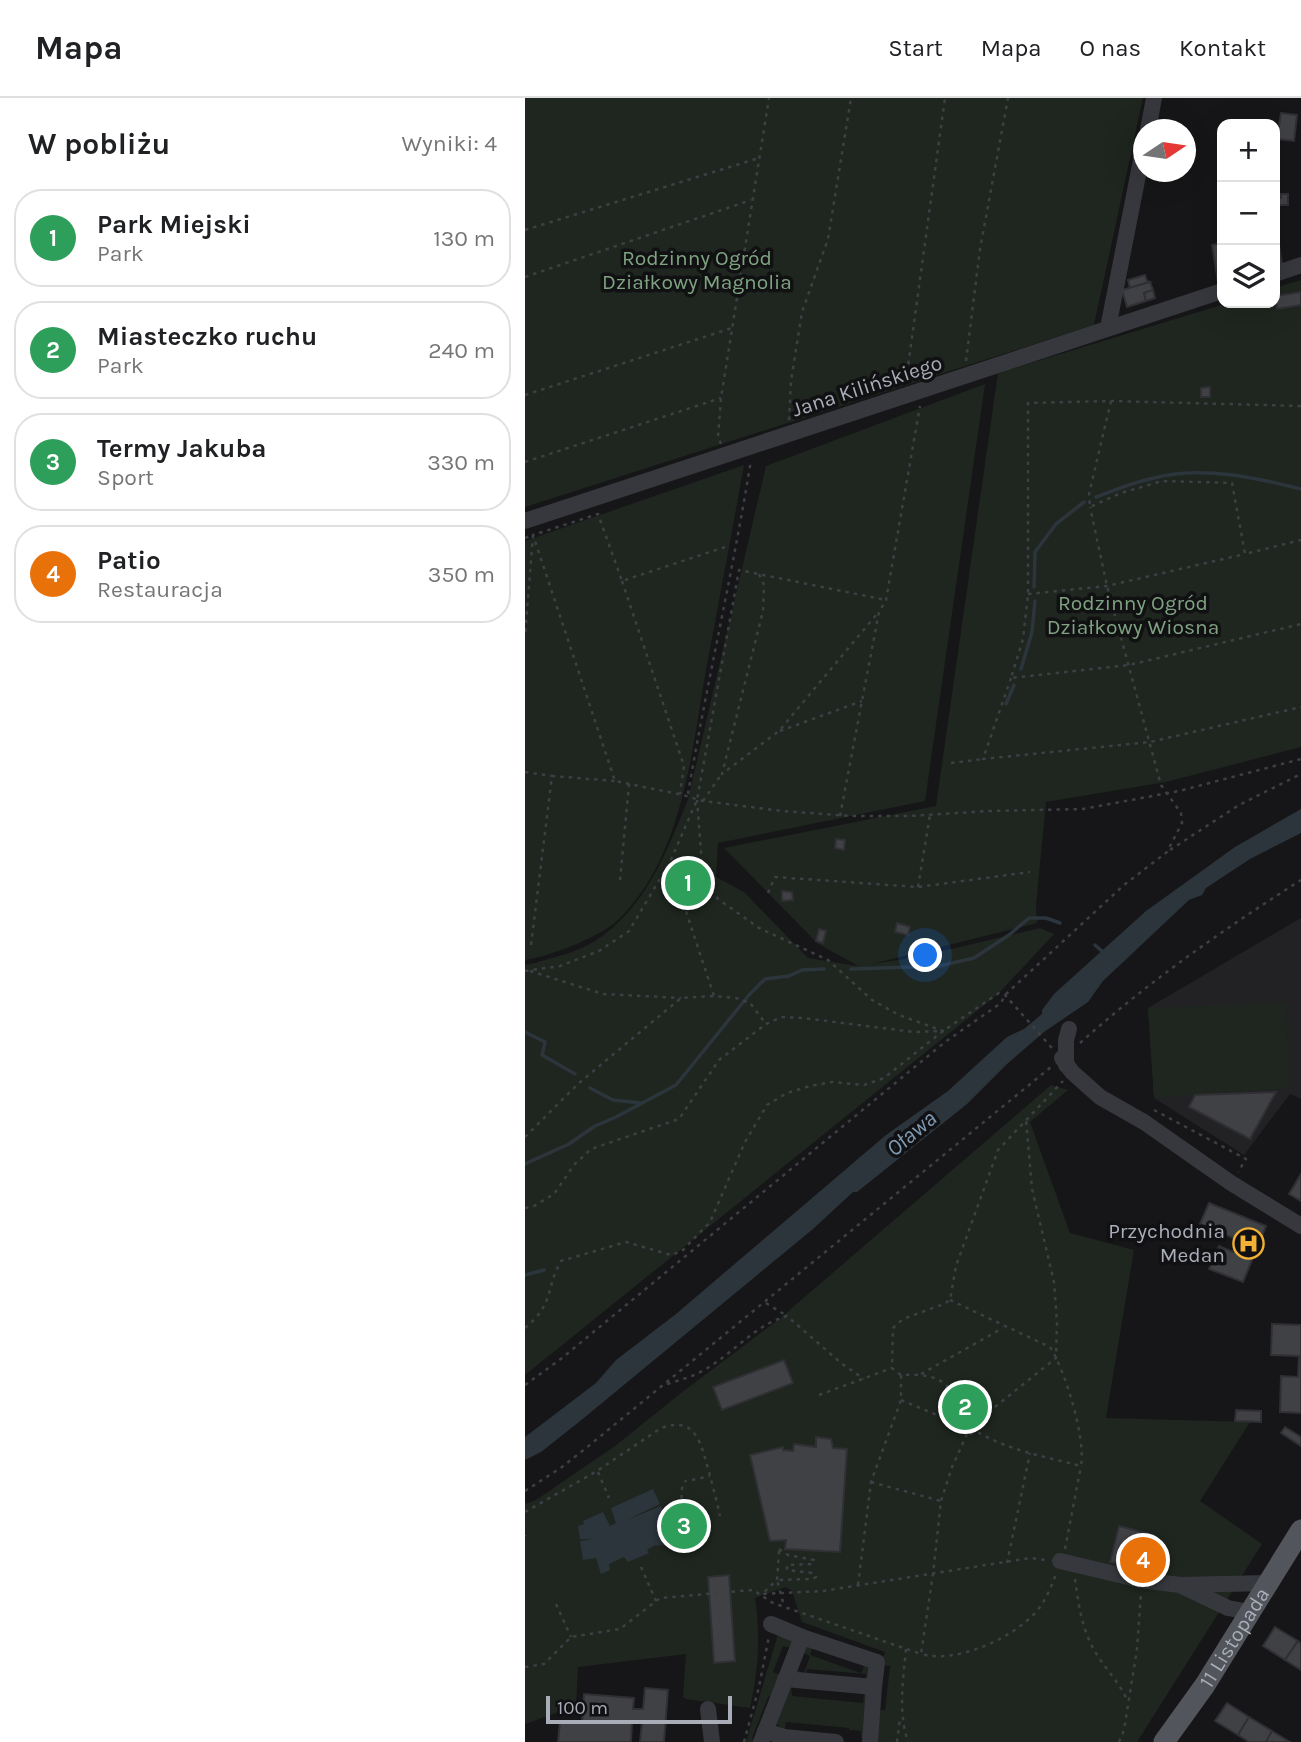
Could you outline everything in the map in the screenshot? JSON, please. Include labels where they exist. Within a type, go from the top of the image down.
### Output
[{"type":"main road","name":"11 Listopada","points":[[1164,1742],[1205,1685],[1301,1530]]},
{"type":"street","points":[[1150,119],[1154,98]]},
{"type":"street","points":[[1108,328],[1137,182]]},
{"type":"street","points":[[1280,271],[1300,261]]},
{"type":"street","name":"Jana Kilińskiego","points":[[529,528],[748,447],[1217,293]]},
{"type":"street","points":[[1069,1029],[1066,1063],[1100,1097],[1144,1122],[1231,1183],[1301,1226]]},
{"type":"street","points":[[1067,1562],[1142,1580],[1180,1585],[1268,1583]]},
{"type":"street","points":[[1180,1585],[1228,1608],[1249,1612]]},
{"type":"street","points":[[771,1624],[877,1662],[870,1742]]},
{"type":"street","points":[[802,1637],[763,1736],[836,1742]]},
{"type":"street","points":[[785,1679],[874,1688]]},
{"type":"street","points":[[708,1709],[712,1742]]},
{"type":"path","points":[[725,447],[718,437],[721,397],[769,98]]},
{"type":"path","points":[[788,434],[791,381],[802,312],[828,239],[851,98]]},
{"type":"path","points":[[904,395],[946,98]]},
{"type":"path","points":[[964,376],[980,249],[1008,98]]},
{"type":"path","points":[[525,230],[759,158]]},
{"type":"path","points":[[525,277],[752,200]]},
{"type":"path","points":[[525,395],[732,328]]},
{"type":"path","points":[[703,801],[722,774],[779,732],[879,612],[886,600],[923,389]]},
{"type":"path","points":[[525,461],[721,397]]},
{"type":"path","points":[[1111,401],[1089,494],[1090,507],[1107,586],[1161,785],[1181,813],[1182,823],[1167,852]]},
{"type":"path","points":[[983,759],[1023,639],[1028,594],[1028,403],[1111,401],[1301,405]]},
{"type":"path","points":[[688,796],[706,685],[736,554],[751,458],[748,447]]},
{"type":"path","points":[[1090,507],[1162,481],[1233,483],[1245,554]]},
{"type":"path","points":[[529,528],[598,514],[684,766],[680,794]]},
{"type":"path","points":[[525,538],[529,528]]},
{"type":"path","points":[[525,636],[529,528]]},
{"type":"path","points":[[529,528],[615,781]]},
{"type":"path","points":[[1028,594],[1107,586],[1301,540]]},
{"type":"path","points":[[622,581],[725,547]]},
{"type":"path","points":[[527,971],[560,966],[599,951],[629,930],[670,862],[697,800],[739,570],[886,600]]},
{"type":"path","points":[[722,774],[763,611],[764,585],[759,574]]},
{"type":"path","points":[[840,816],[879,612]]},
{"type":"path","points":[[1011,678],[1129,665],[1301,624]]},
{"type":"path","points":[[779,732],[862,701]]},
{"type":"path","points":[[951,763],[1150,742],[1301,707]]},
{"type":"path","points":[[525,772],[615,781],[703,801],[840,816],[930,815],[1083,809],[1167,793],[1301,759]]},
{"type":"path","points":[[525,1385],[562,1358],[945,1042],[1000,1003],[1005,995],[1124,885],[1167,852],[1239,805],[1301,774]]},
{"type":"path","points":[[531,945],[552,776]]},
{"type":"path","points":[[619,880],[629,784]]},
{"type":"path","points":[[697,800],[703,878],[718,899],[759,928],[828,960],[871,1000],[899,1015],[943,1031]]},
{"type":"path","points":[[918,887],[930,815]]},
{"type":"path","points":[[670,862],[714,996]]},
{"type":"path","points":[[768,893],[775,877],[918,887],[1030,872]]},
{"type":"path","points":[[525,1491],[562,1467],[1066,1063],[1170,971],[1301,880]]},
{"type":"path","points":[[527,971],[603,994],[736,998],[750,1003],[766,1024]]},
{"type":"path","points":[[525,1328],[541,1312],[549,1298],[561,1261],[626,1241],[671,1255],[682,1251],[709,1222],[745,1142],[767,1105],[787,1093],[832,1082],[864,1085],[884,1078],[943,1031],[999,993],[1005,995],[1066,1063]]},
{"type":"path","points":[[525,1137],[579,1083],[681,998]]},
{"type":"path","points":[[525,1208],[534,1206],[554,1194],[574,1165],[591,1149],[678,1119],[719,1060],[766,1024],[782,1017],[914,1032],[943,1031]]},
{"type":"path","points":[[950,1300],[956,1266],[998,1150],[1025,1119],[1066,1063]]},
{"type":"path","points":[[1151,1109],[1246,1159],[1231,1183]]},
{"type":"path","points":[[968,1422],[975,1423],[1056,1358],[1054,1282],[1031,1189],[1025,1119]]},
{"type":"path","points":[[892,1368],[892,1334],[895,1324],[950,1300],[1047,1345],[1056,1358],[1082,1445],[1081,1466],[1066,1548],[1067,1562],[1091,1645],[1121,1685],[1128,1703]]},
{"type":"path","points":[[765,1303],[787,1316],[841,1363],[864,1378]]},
{"type":"path","points":[[664,1384],[687,1379],[706,1369],[771,1321],[787,1316]]},
{"type":"path","points":[[921,1374],[1005,1327]]},
{"type":"path","points":[[892,1368],[901,1375],[921,1374],[944,1382],[952,1389],[968,1422]]},
{"type":"path","points":[[818,1395],[892,1368]]},
{"type":"path","points":[[858,1585],[871,1482],[901,1400],[901,1375]]},
{"type":"path","points":[[901,1400],[964,1426],[967,1434]]},
{"type":"path","points":[[964,1426],[968,1422]]},
{"type":"path","points":[[525,1512],[597,1471],[661,1427],[672,1423],[691,1429],[700,1440],[720,1516]]},
{"type":"path","points":[[975,1423],[975,1431]]},
{"type":"path","points":[[975,1431],[1030,1453],[1081,1466]]},
{"type":"path","points":[[921,1654],[941,1501],[967,1434],[975,1431]]},
{"type":"path","points":[[1007,1563],[1030,1453]]},
{"type":"path","points":[[597,1471],[609,1498]]},
{"type":"path","points":[[692,1480],[710,1476]]},
{"type":"path","points":[[681,1507],[686,1480]]},
{"type":"path","points":[[871,1482],[941,1501]]},
{"type":"path","points":[[762,1594],[777,1580],[816,1577],[810,1573],[787,1570],[787,1565],[812,1564],[814,1560],[788,1555],[779,1550],[777,1580],[784,1607]]},
{"type":"path","points":[[762,1594],[823,1591],[1030,1558],[1067,1562]]},
{"type":"path","points":[[525,1667],[544,1664],[571,1637],[620,1629],[660,1598],[753,1590],[773,1603],[905,1649],[937,1657],[958,1655],[989,1644],[1028,1619],[1041,1605],[1067,1562]]},
{"type":"path","points":[[641,1567],[656,1601]]},
{"type":"path","points":[[1119,1742],[1124,1730],[1137,1649],[1142,1580]]},
{"type":"path","points":[[556,1604],[571,1637]]},
{"type":"path","points":[[744,1742],[759,1687],[771,1624]]},
{"type":"path","points":[[897,1742],[905,1649]]},
{"type":"path","points":[[901,1710],[908,1742]]},
{"type":"shaded area","points":[[1301,918],[1301,1099],[1290,1094],[1244,1155],[1154,1098],[1148,1008]]},
{"type":"green space","name":"Rodzinny Ogród Działkowy Magnolia","points":[[525,98],[1143,98],[1138,119],[1133,119],[1133,144],[1094,325],[525,507]]},
{"type":"green space","name":"Rodzinny Ogród Działkowy Wiosna","points":[[1301,280],[1301,747],[1166,782],[1046,802],[1036,905],[1037,923],[872,964],[917,957],[1040,928],[1054,934],[998,994],[525,1375],[525,965],[581,948],[612,928],[641,896],[663,859],[688,799],[766,466],[985,384],[925,801],[718,843],[716,877],[744,892],[808,958],[858,966],[817,943],[724,848],[936,806],[998,373],[1217,306],[1280,308],[1280,286]]},
{"type":"green space","points":[[744,465],[690,764],[672,831],[659,862],[642,891],[613,924],[576,944],[525,960],[525,541]]},
{"type":"green space","points":[[1286,1003],[1289,1088],[1154,1098],[1148,1008]]},
{"type":"green space","points":[[1051,1085],[1068,1090],[1030,1122],[1070,1233],[1134,1250],[1106,1418],[1250,1422],[1200,1501],[1262,1544],[1137,1742],[878,1742],[875,1710],[885,1710],[890,1666],[881,1665],[885,1652],[802,1622],[792,1591],[786,1587],[755,1598],[758,1653],[750,1708],[683,1697],[686,1654],[578,1667],[576,1706],[525,1724],[525,1504],[536,1500],[615,1446],[778,1320]]},
{"type":"green space","points":[[778,1634],[787,1635],[792,1642],[792,1648],[783,1646],[773,1672],[781,1675],[774,1693],[768,1697],[752,1738],[754,1742],[746,1742]]},
{"type":"green space","points":[[804,1646],[813,1646],[810,1655],[861,1673],[865,1665],[870,1670],[866,1683],[866,1674],[807,1669],[805,1678],[797,1677],[795,1670],[804,1673],[810,1656],[802,1652]]},
{"type":"green space","points":[[791,1687],[792,1696],[863,1703],[864,1693],[868,1695],[863,1738],[861,1731],[849,1728],[786,1722],[784,1732],[776,1723]]},
{"type":"water","name":"Oława","points":[[1301,809],[1301,833],[1250,859],[1206,888],[1202,895],[1189,900],[1103,981],[1088,1002],[1044,1032],[967,1104],[857,1192],[853,1192],[813,1229],[579,1422],[541,1452],[525,1460],[525,1437],[596,1383],[616,1360],[676,1314],[886,1135],[948,1091],[1007,1037],[1024,1029],[1042,1014],[1054,994],[1146,911],[1235,847]]},
{"type":"water","points":[[653,1489],[660,1504],[627,1520],[661,1506],[668,1523],[663,1526],[673,1533],[671,1541],[666,1545],[652,1547],[647,1550],[649,1553],[628,1562],[624,1557],[609,1564],[610,1570],[601,1574],[596,1558],[583,1560],[580,1541],[592,1539],[580,1539],[578,1526],[603,1512],[610,1526],[616,1523],[611,1508]]},
{"type":"building","points":[[1281,113],[1297,115],[1294,141],[1280,139]]},
{"type":"building","points":[[1281,194],[1288,194],[1288,205],[1280,205]]},
{"type":"building","points":[[1217,244],[1217,276],[1212,245]]},
{"type":"building","points":[[1145,275],[1150,282],[1130,288],[1128,280]]},
{"type":"building","points":[[1150,282],[1153,290],[1144,293],[1146,301],[1127,307],[1122,290]]},
{"type":"building","points":[[1153,290],[1155,298],[1146,301],[1144,293]]},
{"type":"building","points":[[1301,292],[1301,305],[1277,309],[1280,308],[1280,295]]},
{"type":"building","points":[[1210,387],[1210,397],[1201,397],[1201,388]]},
{"type":"building","points":[[836,839],[845,840],[844,850],[835,848]]},
{"type":"building","points":[[782,891],[792,892],[793,900],[782,901]]},
{"type":"building","points":[[897,923],[910,927],[908,935],[895,932]]},
{"type":"building","points":[[819,929],[826,931],[823,943],[816,941]]},
{"type":"building","points":[[1276,1092],[1250,1139],[1189,1107],[1195,1095]]},
{"type":"building","points":[[1301,1174],[1301,1201],[1289,1194]]},
{"type":"building","name":"Przychodnia Medan","points":[[1209,1203],[1266,1226],[1243,1282],[1209,1269],[1219,1246],[1233,1252],[1238,1240],[1200,1224]]},
{"type":"building","points":[[1272,1324],[1301,1325],[1301,1413],[1280,1412],[1281,1376],[1298,1377],[1299,1356],[1271,1355]]},
{"type":"building","points":[[784,1360],[793,1383],[722,1410],[713,1387]]},
{"type":"building","points":[[1236,1410],[1261,1411],[1261,1422],[1235,1421]]},
{"type":"building","points":[[1285,1427],[1301,1437],[1301,1446],[1281,1433]]},
{"type":"building","points":[[816,1437],[831,1439],[833,1448],[847,1449],[840,1552],[785,1549],[786,1540],[770,1541],[750,1455],[783,1447],[783,1450],[793,1451],[794,1444],[816,1447]]},
{"type":"building","points":[[1119,1526],[1154,1535],[1144,1571],[1110,1562]]},
{"type":"building","points":[[729,1575],[735,1661],[714,1663],[708,1577]]},
{"type":"building","points":[[1275,1627],[1298,1641],[1285,1660],[1263,1646]]},
{"type":"building","points":[[1298,1641],[1301,1644],[1301,1670],[1285,1660]]},
{"type":"building","points":[[645,1688],[668,1690],[664,1742],[640,1742],[642,1722],[632,1721],[631,1742],[558,1742],[560,1721],[582,1722],[584,1694],[634,1698],[633,1709],[643,1709]]},
{"type":"building","points":[[1227,1703],[1249,1717],[1238,1735],[1215,1721]]},
{"type":"building","points":[[1249,1717],[1272,1731],[1266,1742],[1249,1742],[1238,1735]]},
{"type":"building","points":[[1272,1731],[1290,1742],[1266,1742]]},
{"type":"waterway","points":[[1096,497],[1147,480],[1191,473],[1228,474],[1301,489]]},
{"type":"waterway","points":[[1034,587],[1035,552],[1056,524],[1084,502]]},
{"type":"waterway","points":[[1021,669],[1032,632],[1035,601]]},
{"type":"waterway","points":[[1006,704],[1014,685]]},
{"type":"waterway","points":[[851,969],[939,966],[974,958],[1029,918],[1046,918],[1060,923]]},
{"type":"waterway","points":[[1095,945],[1104,953]]},
{"type":"waterway","points":[[525,1164],[569,1144],[595,1126],[676,1085],[765,979],[789,976],[802,970],[824,969]]},
{"type":"waterway","points":[[525,1032],[545,1042],[542,1055],[575,1074]]},
{"type":"waterway","points":[[590,1088],[613,1100],[641,1103]]},
{"type":"waterway","points":[[525,1275],[544,1270]]},
{"type":"place","name":"Park Miejski","points":[[688,883]]},
{"type":"place","name":"Przychodnia Medan","points":[[1248,1243]]},
{"type":"place","name":"Miasteczko ruchu","points":[[965,1407]]},
{"type":"place","name":"Termy Jakuba","points":[[684,1526]]},
{"type":"place","name":"Patio","points":[[1143,1560]]}]
